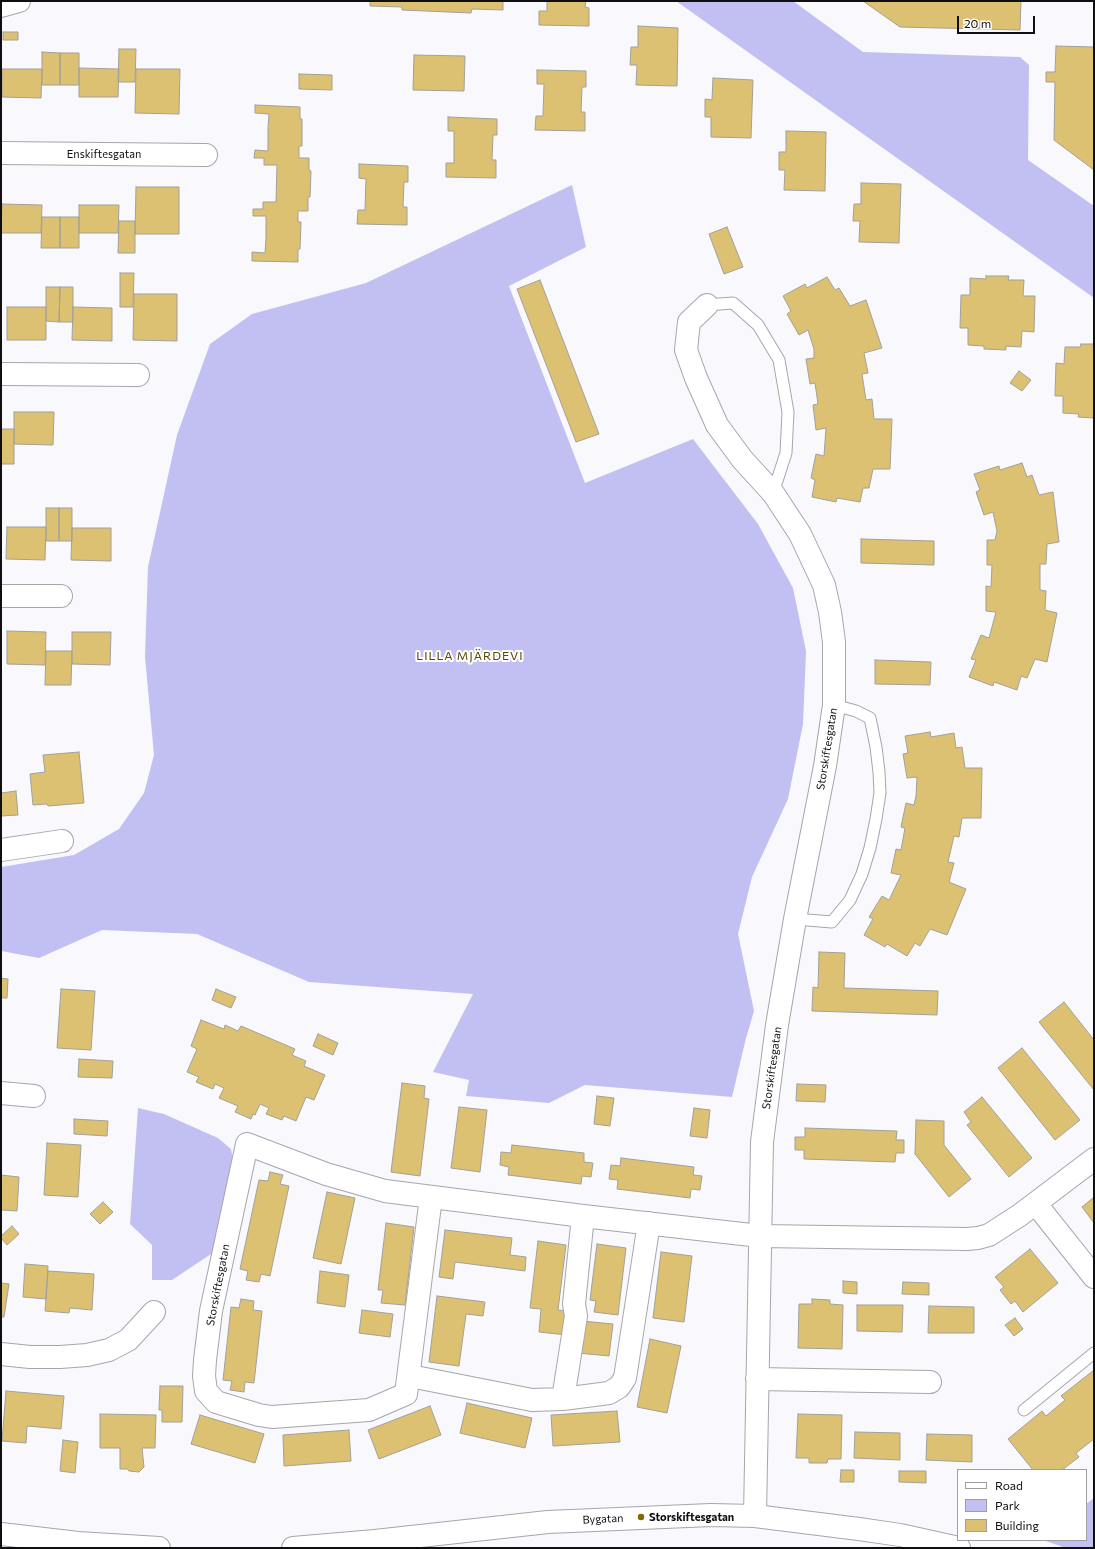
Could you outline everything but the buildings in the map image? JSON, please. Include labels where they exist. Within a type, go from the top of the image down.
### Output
[{"type":"street","points":[[1,6],[19,1]]},
{"type":"street","name":"Enskiftesgatan","points":[[1,153],[206,155]]},
{"type":"street","name":"Storskiftesgatan","points":[[706,305],[689,322],[686,350],[696,378],[717,425],[742,459],[773,493],[800,534],[824,585],[830,612],[834,642],[834,705],[825,766],[795,919],[777,1025],[762,1142],[755,1516]]},
{"type":"street","points":[[1,374],[138,375]]},
{"type":"street","points":[[1,596],[61,596]]},
{"type":"street","points":[[1,850],[62,841]]},
{"type":"street","points":[[1,1094],[34,1096]]},
{"type":"street","name":"Storskiftesgatan","points":[[431,1197],[410,1376],[406,1394],[370,1410],[272,1417],[259,1416],[216,1402],[206,1391],[204,1376],[205,1360],[211,1311],[247,1144],[326,1174],[385,1191],[583,1216],[760,1236],[978,1238],[989,1235],[1001,1228],[1036,1204],[1094,1159]]},
{"type":"street","points":[[1036,1204],[1094,1277]]},
{"type":"street","points":[[563,1399],[576,1316],[574,1304],[583,1216]]},
{"type":"street","points":[[410,1376],[532,1400],[563,1399],[609,1393],[619,1387],[625,1378],[648,1223]]},
{"type":"street","points":[[1,1354],[30,1357],[60,1357],[109,1350],[128,1340],[154,1312]]},
{"type":"street","points":[[757,1379],[930,1382]]},
{"type":"street","name":"Bygatan","points":[[293,1548],[375,1541],[548,1522],[695,1515],[755,1516],[900,1535],[959,1548]]},
{"type":"street","points":[[1,1534],[78,1543],[159,1548]]},
{"type":"lane","points":[[706,305],[733,303],[758,325],[779,360],[788,412],[786,453],[773,493]]},
{"type":"lane","points":[[795,919],[832,922],[850,900],[862,874],[870,848],[876,819],[880,793],[879,772],[876,746],[870,718],[856,711],[834,705]]},
{"type":"lane","points":[[1024,1410],[1094,1354]]},
{"type":"green space","points":[[676,1],[793,1],[863,52],[1020,57],[1029,65],[1028,160],[1094,206],[1094,298]]},
{"type":"green space","points":[[572,185],[586,247],[509,286],[585,483],[693,439],[758,524],[793,588],[806,651],[803,724],[788,799],[752,877],[738,934],[754,1011],[732,1097],[585,1085],[549,1103],[466,1096],[469,1080],[433,1072],[473,994],[309,982],[197,934],[102,930],[39,958],[1,951],[1,867],[74,855],[119,829],[144,793],[154,755],[145,657],[148,567],[177,435],[210,344],[252,314],[366,283]]},
{"type":"green space","points":[[138,1108],[164,1114],[218,1138],[231,1149],[234,1165],[217,1250],[172,1280],[152,1280],[152,1245],[130,1224]]},
{"type":"green space","points":[[1094,1498],[1094,1548],[1066,1548],[1046,1541],[1087,1541],[1087,1503]]},
{"type":"place","name":"Storskiftesgatan","points":[[641,1517]]},
{"type":"district","name":"LILLA MJÄRDEVI","points":[[470,656]]}]
